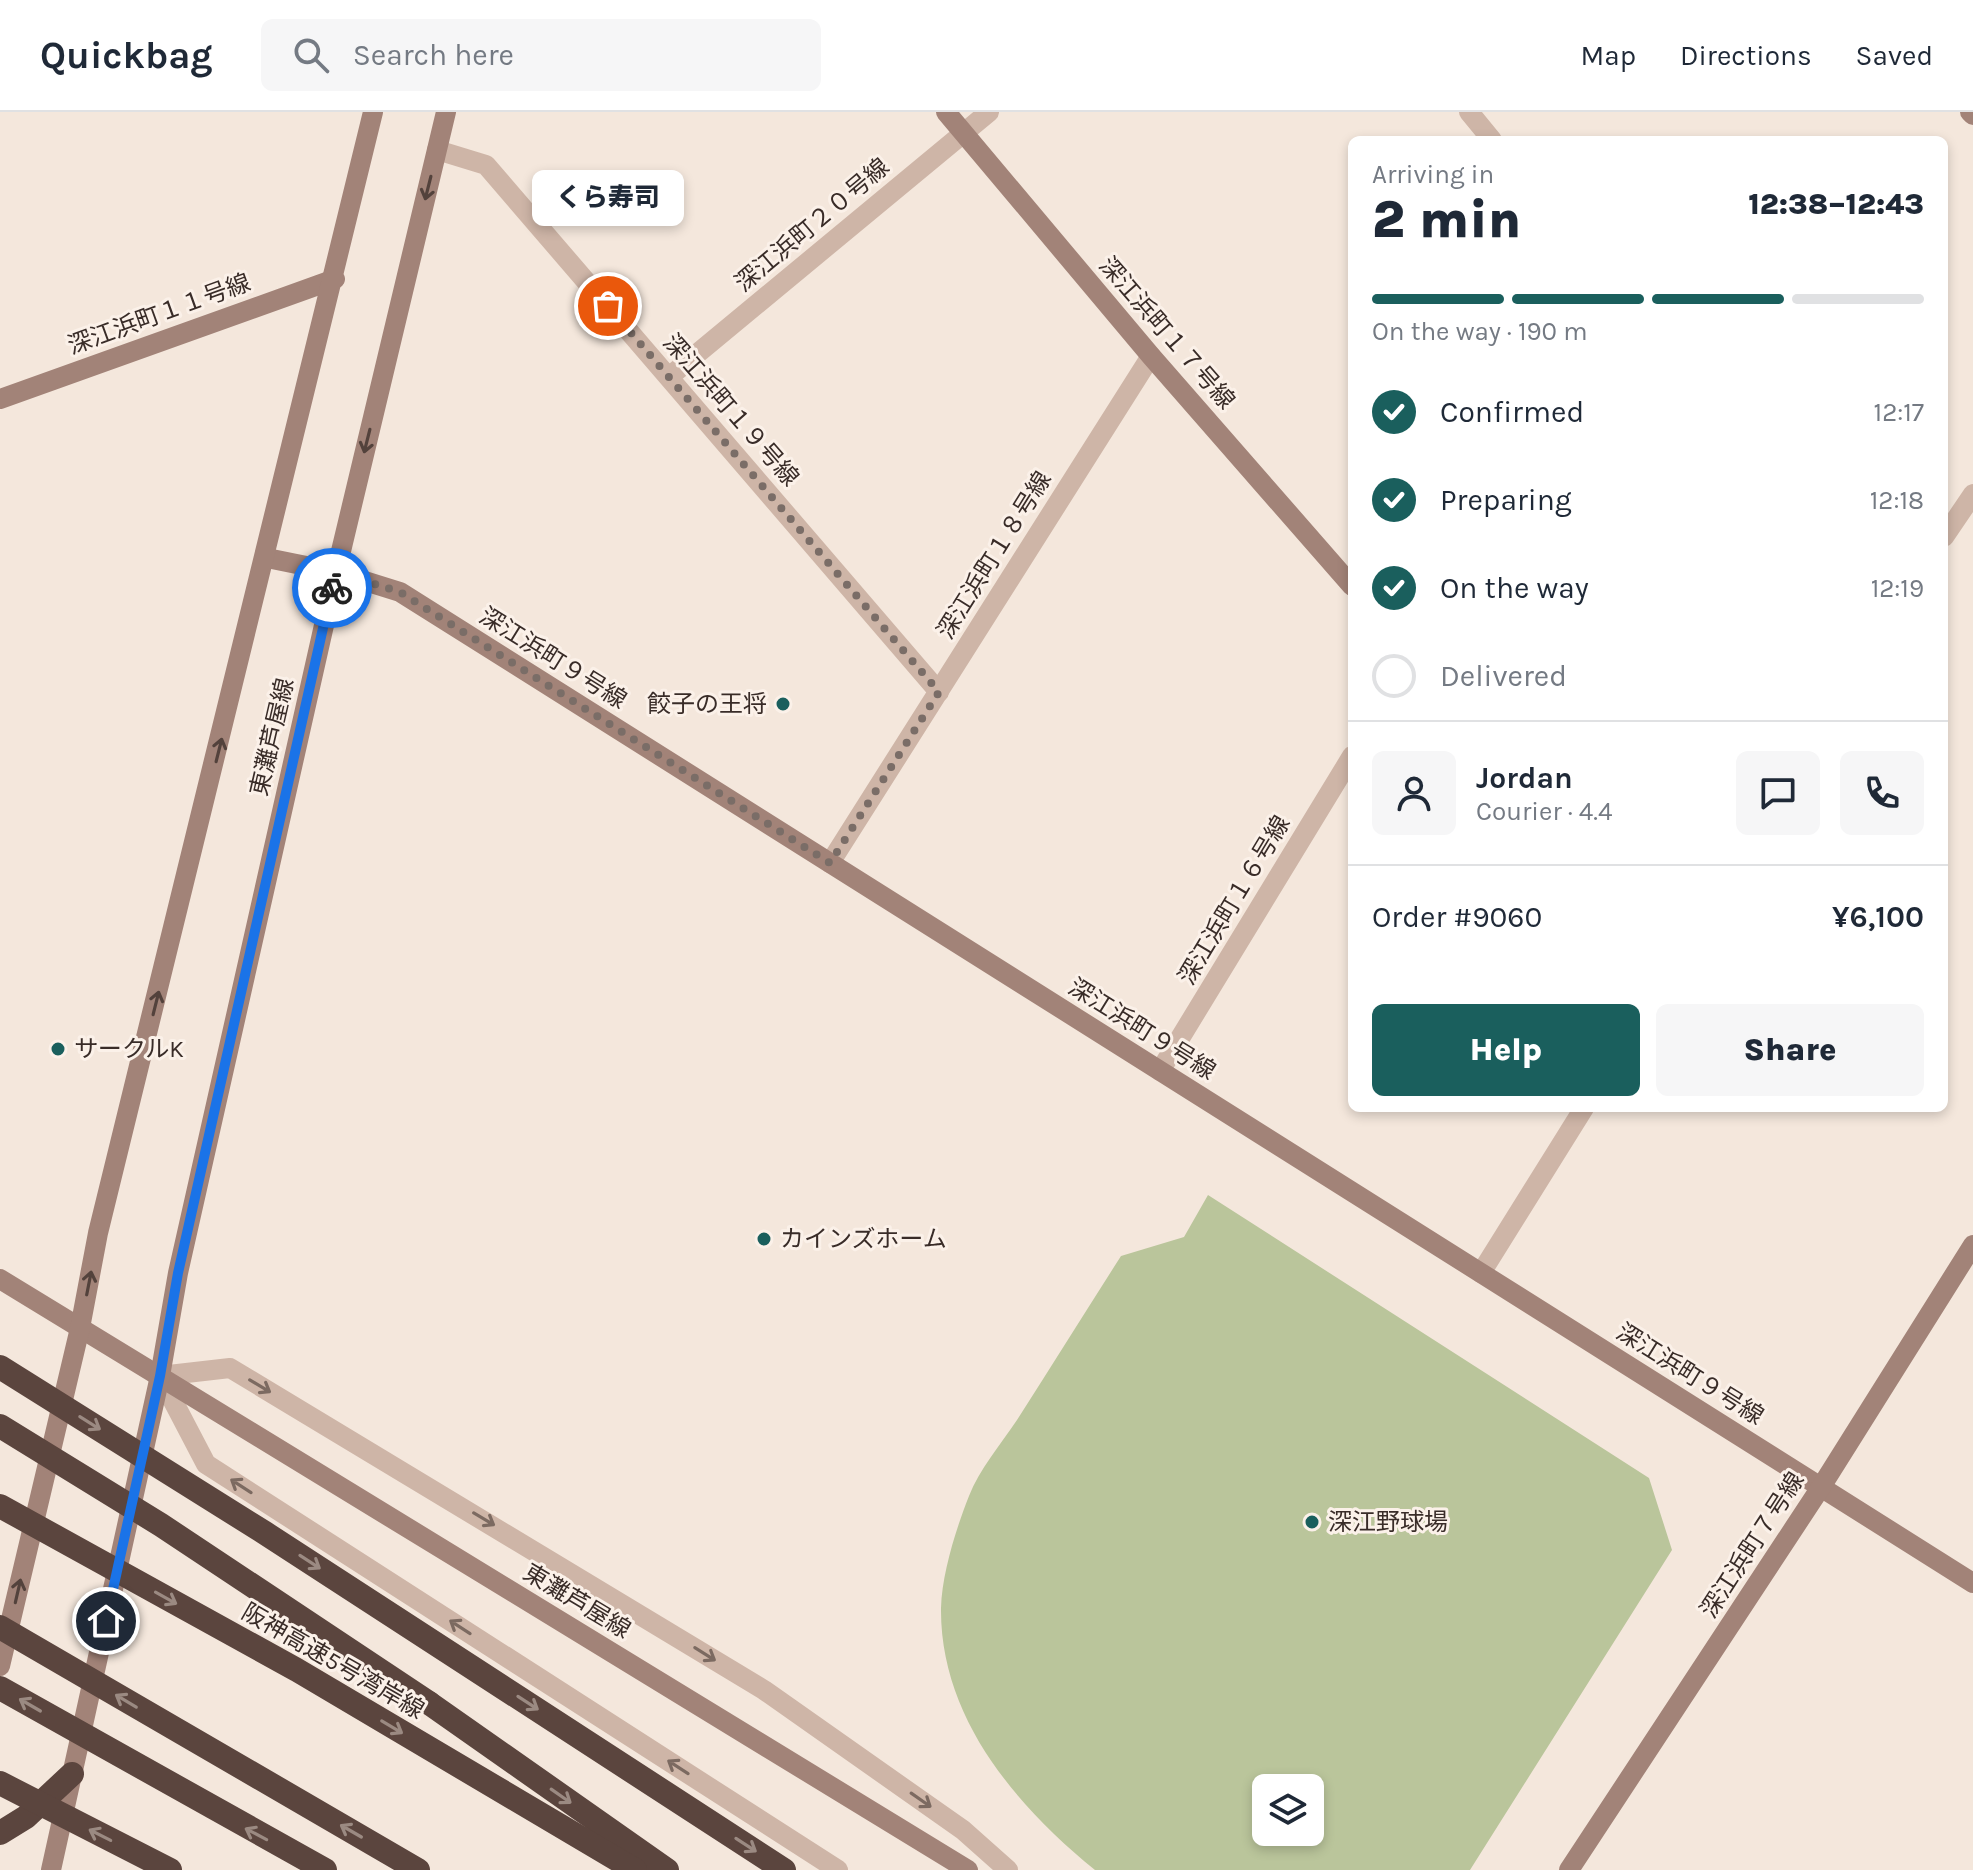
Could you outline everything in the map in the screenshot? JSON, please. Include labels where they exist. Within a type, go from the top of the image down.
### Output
[{"type":"highway","points":[[0,1367],[265,1533],[784,1870]]},
{"type":"highway","points":[[0,1426],[161,1525],[429,1703],[667,1870]]},
{"type":"highway","name":"阪神高速5号湾岸線","points":[[0,1506],[297,1670],[635,1870]]},
{"type":"highway","points":[[0,1627],[418,1870]]},
{"type":"highway","points":[[0,1688],[325,1870]]},
{"type":"highway","points":[[0,1833],[26,1817],[72,1774]]},
{"type":"highway","points":[[0,1783],[170,1870]]},
{"type":"main road","name":"東灘芦屋線","points":[[0,1666],[80,1328],[98,1233],[267,558],[373,112]]},
{"type":"main road","name":"東灘芦屋線","points":[[51,1870],[160,1376],[178,1273],[336,572],[446,112]]},
{"type":"main road","name":"深江浜町１７号線","points":[[946,112],[1151,356],[1348,581]]},
{"type":"main road","name":"深江浜町１１号線","points":[[0,399],[335,279]]},
{"type":"main road","name":"深江浜町９号線","points":[[267,558],[336,572],[400,592],[1973,1583]]},
{"type":"main road","name":"深江浜町７号線","points":[[1569,1870],[1821,1487],[1973,1245]]},
{"type":"main road","points":[[0,1279],[80,1328]]},
{"type":"main road","name":"東灘芦屋線","points":[[80,1328],[968,1870]]},
{"type":"street","name":"深江浜町２０号線","points":[[669,377],[989,112]]},
{"type":"street","points":[[1469,112],[1489,136]]},
{"type":"street","name":"深江浜町１９号線","points":[[437,150],[486,165],[939,692]]},
{"type":"street","name":"深江浜町１８号線","points":[[830,863],[1151,356]]},
{"type":"street","points":[[1948,531],[1973,494]]},
{"type":"street","name":"深江浜町１６号線","points":[[1160,1071],[1348,763]]},
{"type":"street","points":[[1481,1273],[1582,1112]]},
{"type":"street","points":[[838,1870],[206,1464],[160,1376],[230,1368],[764,1690],[963,1830],[1008,1870]]},
{"type":"green space","name":"深江野球場","points":[[1208,1195],[1649,1478],[1672,1550],[1470,1870],[1095,1870],[1037,1817],[1011,1788],[968,1722],[944,1648],[941,1608],[950,1551],[959,1522],[984,1467],[1121,1256],[1184,1237]]},
{"type":"way so far","points":[[332,588],[336,572],[400,592],[830,863],[939,692],[608,306]]},
{"type":"place","name":"くら寿司","points":[[608,306]]},
{"type":"place","name":"餃子の王将","points":[[783,704]]},
{"type":"place","name":"サークルK","points":[[58,1049]]},
{"type":"place","name":"カインズホーム","points":[[764,1239]]},
{"type":"place","name":"深江野球場","points":[[1312,1522]]},
{"type":"route","points":[[106,1621],[160,1376],[178,1273],[332,588]]}]
